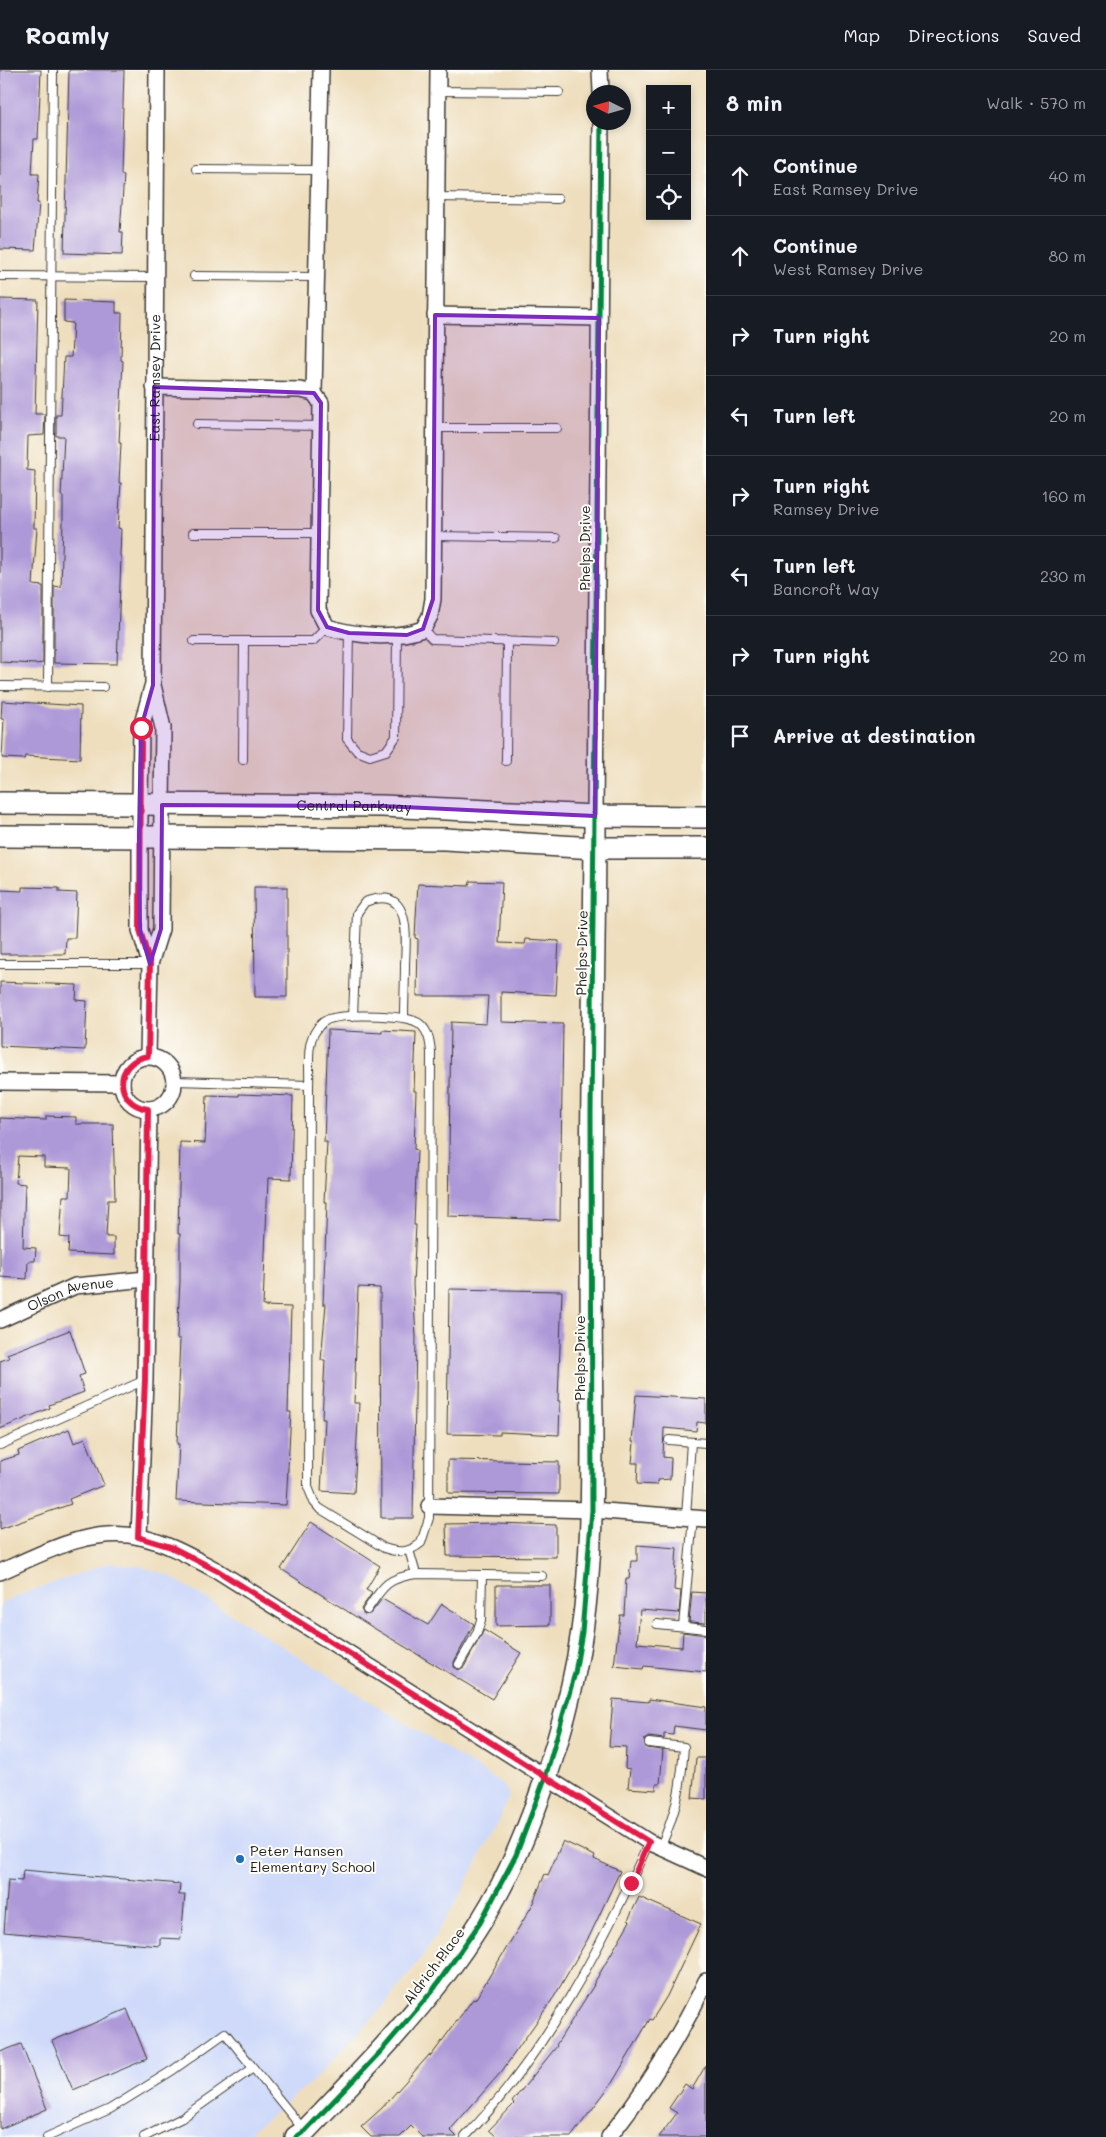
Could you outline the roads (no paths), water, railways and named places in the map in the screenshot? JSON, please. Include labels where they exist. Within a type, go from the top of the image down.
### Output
[{"type":"main road","name":"Central Parkway","points":[[0,803],[382,806],[595,816],[706,817]]},
{"type":"main road","name":"Phelps Drive","points":[[545,1778],[575,1673],[587,1592],[592,1510],[591,1113],[595,816]]},
{"type":"main road","points":[[0,836],[445,839],[595,848],[706,848]]},
{"type":"main road","name":"Aldrich Place","points":[[304,2135],[382,2050],[433,1990],[480,1923],[516,1855],[545,1778]]},
{"type":"street","name":"East Ramsey Drive","points":[[150,964],[161,929],[163,728],[153,685],[154,277],[157,70]]},
{"type":"street","points":[[321,70],[314,393],[321,403],[318,610],[327,627],[349,633],[397,635],[407,635],[423,629],[430,616],[433,599],[438,70]]},
{"type":"street","points":[[600,70],[601,85]]},
{"type":"street","name":"Phelps Drive","points":[[595,816],[601,130]]},
{"type":"street","points":[[435,315],[599,318]]},
{"type":"street","points":[[154,387],[300,390],[314,393]]},
{"type":"street","name":"East Ramsey Drive","points":[[150,964],[140,930],[139,837],[141,728],[153,685]]},
{"type":"street","points":[[148,1056],[150,964]]},
{"type":"street","points":[[148,1056],[164,1061],[174,1074],[175,1081],[174,1091],[164,1104],[148,1109],[140,1108],[127,1098],[122,1083],[127,1067],[140,1058],[148,1056]]},
{"type":"street","points":[[0,1082],[122,1083]]},
{"type":"street","points":[[138,1537],[145,1380],[148,1109]]},
{"type":"street","name":"Olson Avenue","points":[[0,1320],[75,1286],[146,1278]]},
{"type":"street","points":[[429,1506],[592,1510],[695,1518]]},
{"type":"street","points":[[0,1572],[62,1544],[102,1536],[138,1537],[171,1547],[218,1571],[545,1778],[655,1845],[706,1868]]},
{"type":"street","points":[[609,2137],[652,2078],[688,2020],[706,1981]]},
{"type":"lane","points":[[48,687],[52,70]]},
{"type":"lane","points":[[437,91],[559,92]]},
{"type":"lane","points":[[196,169],[320,170]]},
{"type":"lane","points":[[436,197],[558,199]]},
{"type":"lane","points":[[0,276],[154,277]]},
{"type":"lane","points":[[194,276],[318,277]]},
{"type":"lane","points":[[197,424],[321,426]]},
{"type":"lane","points":[[435,428],[557,428]]},
{"type":"lane","points":[[193,533],[319,533]]},
{"type":"lane","points":[[434,536],[556,538]]},
{"type":"lane","points":[[194,641],[313,641],[327,627]]},
{"type":"lane","points":[[423,629],[432,639],[554,643]]},
{"type":"lane","points":[[349,633],[347,739],[357,751],[370,756],[386,751],[396,737],[397,635]]},
{"type":"lane","points":[[243,760],[244,641]]},
{"type":"lane","points":[[506,761],[507,641]]},
{"type":"lane","points":[[0,686],[103,687]]},
{"type":"lane","points":[[353,1017],[356,913],[365,902],[384,898],[395,902],[399,906],[406,924],[404,1018]]},
{"type":"lane","points":[[0,964],[150,964]]},
{"type":"lane","points":[[353,1017],[404,1018],[419,1023],[424,1028],[430,1043],[429,1506],[426,1533],[421,1543],[409,1550],[400,1552],[384,1548],[329,1514],[314,1502],[308,1487],[309,1085],[311,1042],[314,1033],[326,1020],[353,1017]]},
{"type":"lane","points":[[175,1081],[309,1085]]},
{"type":"lane","points":[[0,1445],[145,1380]]},
{"type":"lane","points":[[669,1440],[706,1443]]},
{"type":"lane","points":[[683,1626],[695,1518],[691,1442]]},
{"type":"lane","points":[[409,1550],[416,1574]]},
{"type":"lane","points":[[368,1610],[386,1582],[394,1578],[416,1574],[542,1576]]},
{"type":"lane","points":[[459,1664],[477,1633],[481,1620],[482,1575]]},
{"type":"lane","points":[[657,1624],[706,1629]]},
{"type":"lane","points":[[465,2137],[514,2079],[558,2016],[598,1951],[655,1845],[673,1820],[680,1794],[684,1747],[649,1743]]},
{"type":"lane","points":[[47,2137],[110,2109],[173,2070],[225,2033],[304,2135]]},
{"type":"lane","points":[[144,2137],[182,2118],[253,2068]]},
{"type":"place","name":"Peter Hansen Elementary School","points":[[240,1859]]}]
